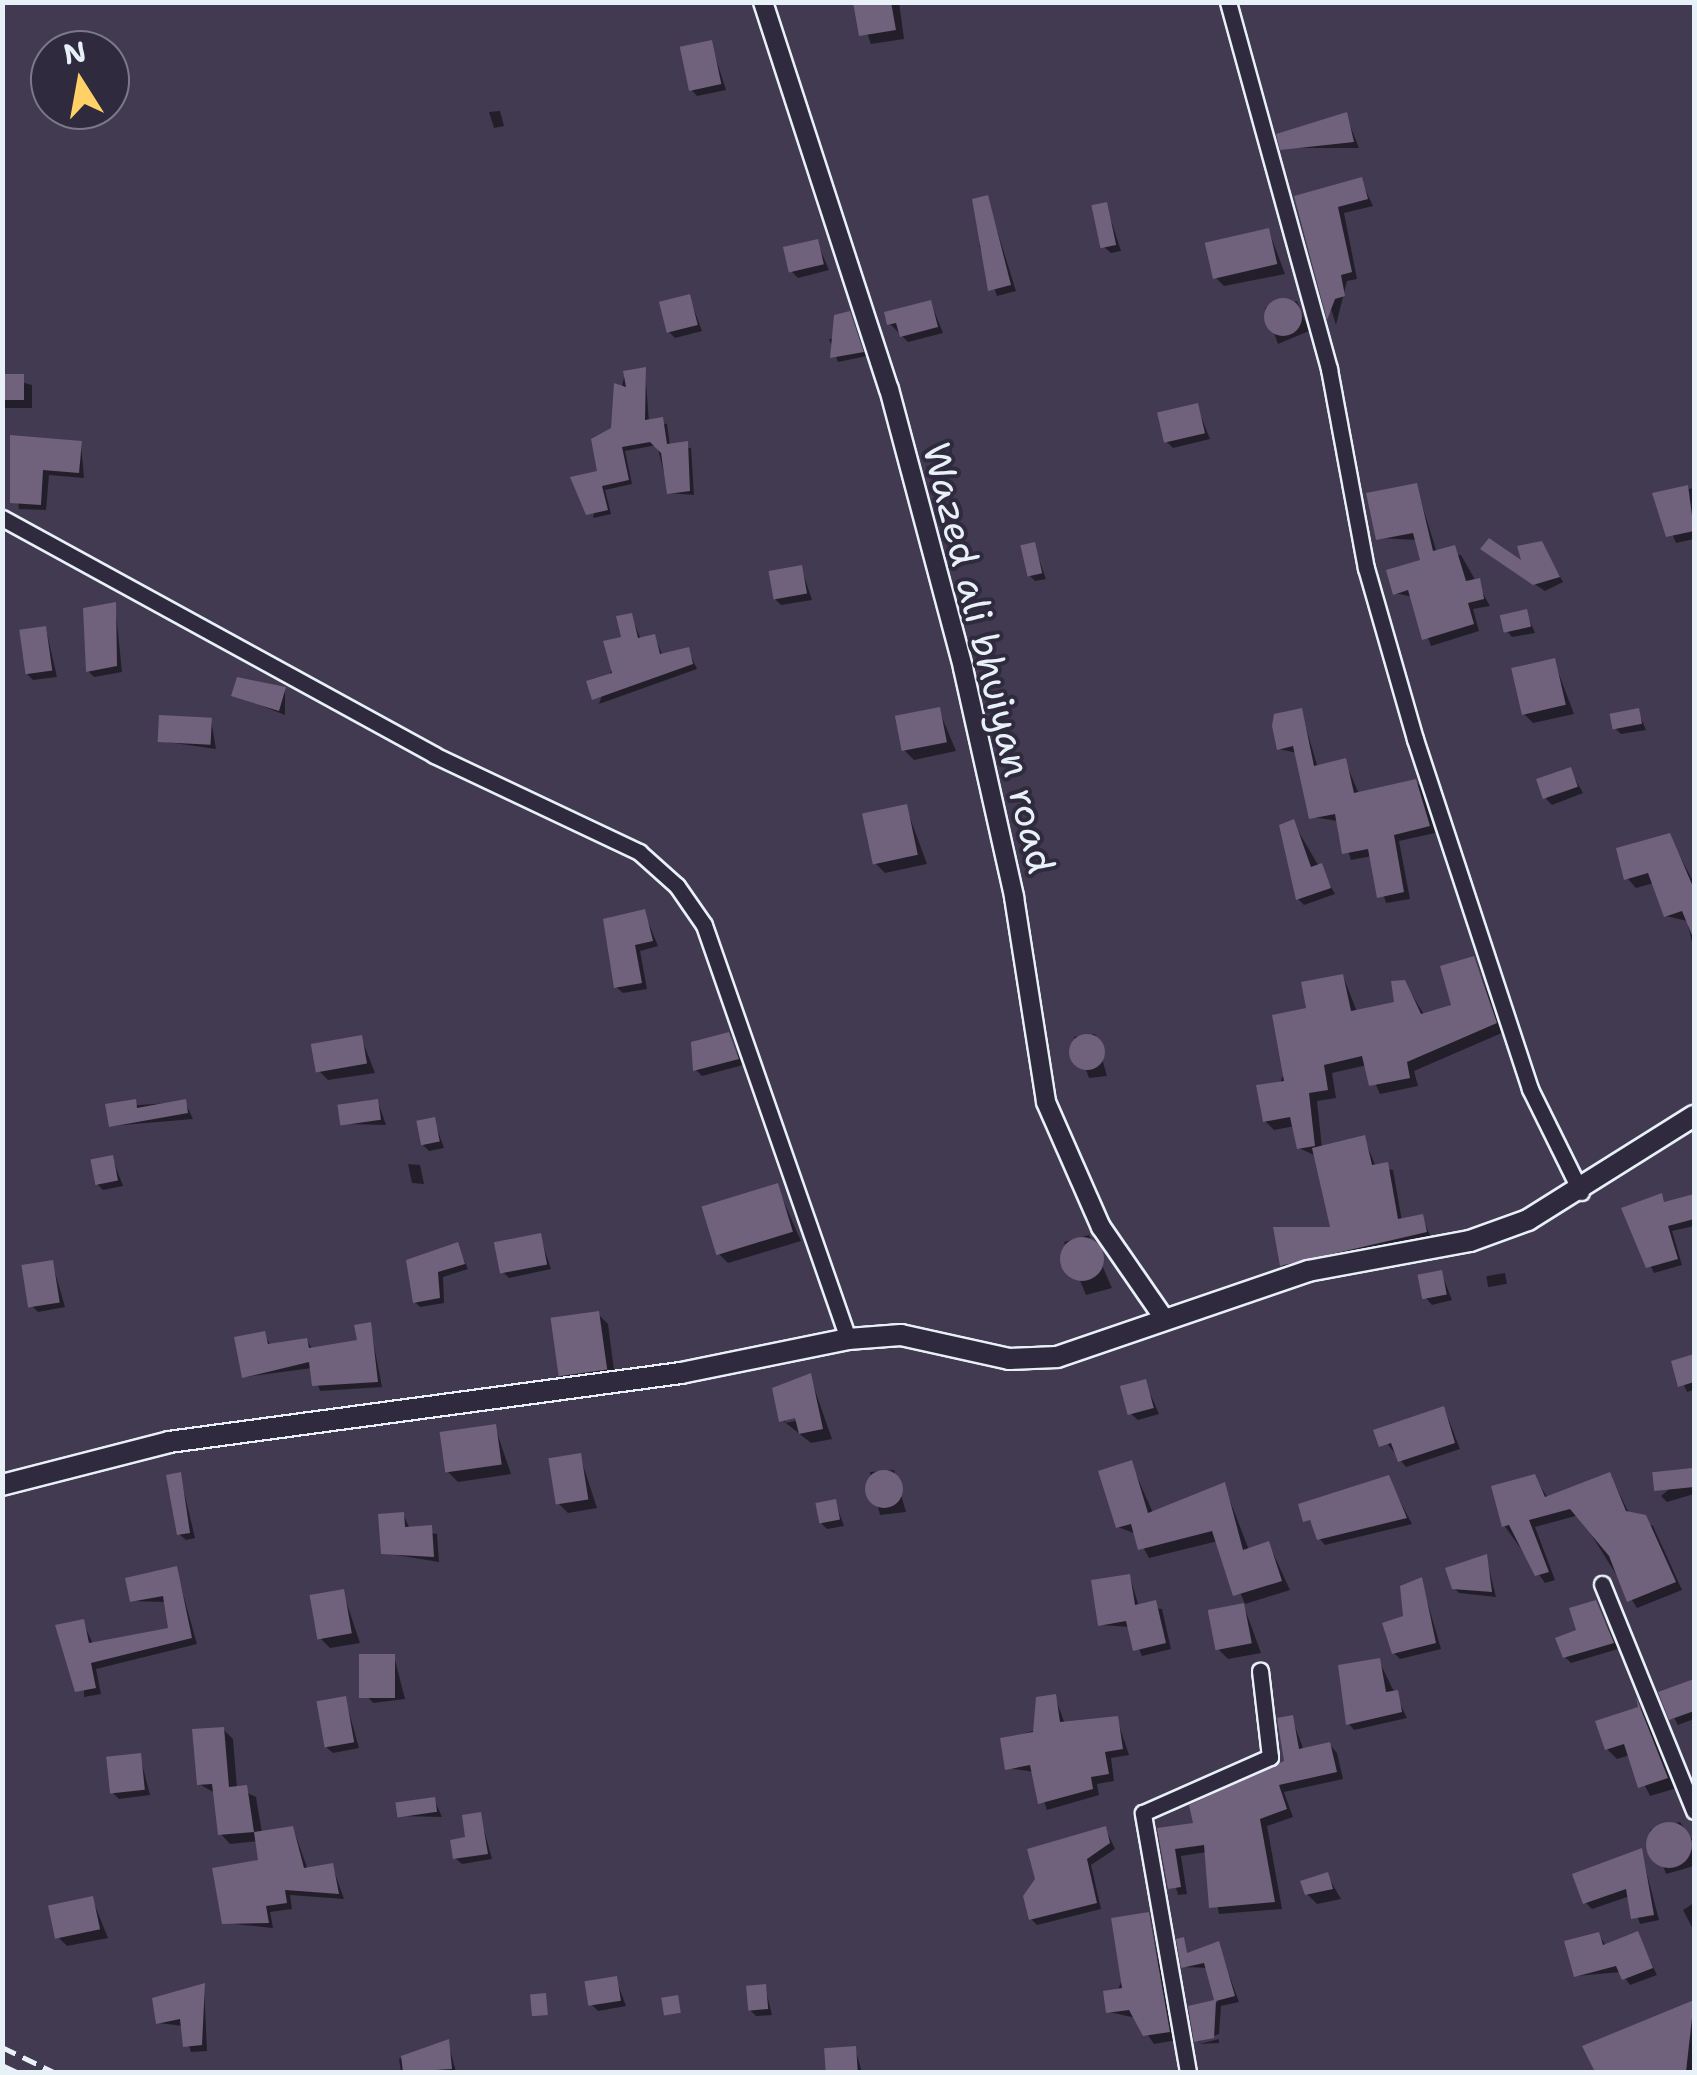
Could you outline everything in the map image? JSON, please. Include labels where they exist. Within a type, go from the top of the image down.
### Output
[{"type":"main road","points":[[2,1485],[169,1442],[681,1373],[848,1339],[901,1335],[1032,1361],[1308,1271],[1470,1241],[1581,1192],[1694,1116]]},
{"type":"street","name":"Wazed ali bhuiyan road","points":[[763,2],[889,389],[963,668],[1014,897],[1046,1102],[1101,1227],[1163,1317]]},
{"type":"street","points":[[1228,2],[1318,324],[1366,568],[1415,739],[1530,1089],[1581,1192]]},
{"type":"street","points":[[2,518],[434,754],[640,852],[676,886],[704,924],[848,1339]]},
{"type":"street","points":[[1602,1584],[1694,1811]]},
{"type":"street","points":[[1188,2072],[1143,1813],[1270,1758],[1260,1671]]},
{"type":"building","points":[[853,2],[891,2],[896,30],[859,36]]},
{"type":"building","points":[[712,40],[721,84],[689,91],[680,47]]},
{"type":"building","points":[[1347,112],[1354,142],[1280,150],[1276,134]]},
{"type":"building","points":[[1362,177],[1368,199],[1338,207],[1352,272],[1341,275],[1345,296],[1335,299],[1327,320],[1294,196]]},
{"type":"building","points":[[988,195],[1011,285],[988,291],[972,199]]},
{"type":"building","points":[[1107,202],[1116,245],[1100,248],[1091,205]]},
{"type":"building","points":[[1269,228],[1277,264],[1213,279],[1205,243]]},
{"type":"building","points":[[818,239],[824,264],[789,272],[783,247]]},
{"type":"building","points":[[690,294],[698,325],[667,333],[659,302]]},
{"type":"building","points":[[1283,298],[1297,303],[1302,317],[1297,331],[1283,336],[1269,331],[1264,317],[1269,303]]},
{"type":"building","points":[[931,300],[938,327],[900,337],[896,323],[887,325],[884,312]]},
{"type":"building","points":[[850,311],[864,352],[830,358],[834,315]]},
{"type":"building","points":[[646,367],[645,420],[663,417],[667,444],[688,441],[690,491],[667,494],[661,453],[650,442],[622,447],[629,480],[602,486],[608,510],[586,515],[570,477],[597,471],[591,439],[611,428],[614,383],[626,387],[623,371]]},
{"type":"building","points":[[2,374],[24,374],[24,400],[2,400]]},
{"type":"building","points":[[1198,403],[1205,433],[1164,443],[1157,412]]},
{"type":"building","points":[[10,435],[82,441],[79,473],[43,470],[41,505],[10,503]]},
{"type":"building","points":[[1417,483],[1433,551],[1455,545],[1466,581],[1480,578],[1484,599],[1468,603],[1474,624],[1422,640],[1408,590],[1393,595],[1386,570],[1420,560],[1413,533],[1376,540],[1366,493]]},
{"type":"building","points":[[1688,485],[1694,531],[1666,537],[1652,493]]},
{"type":"building","points":[[1489,538],[1521,560],[1517,546],[1542,541],[1560,577],[1533,585],[1480,549]]},
{"type":"building","points":[[1035,542],[1042,573],[1028,577],[1020,545]]},
{"type":"building","points":[[802,565],[807,594],[774,599],[769,571]]},
{"type":"building","points":[[116,602],[117,666],[86,672],[83,608]]},
{"type":"building","points":[[1527,609],[1531,627],[1504,633],[1500,615]]},
{"type":"building","points":[[632,613],[638,638],[655,634],[660,654],[689,647],[693,664],[592,700],[586,681],[612,673],[603,641],[621,637],[616,616]]},
{"type":"building","points":[[46,626],[52,671],[26,674],[19,630]]},
{"type":"building","points":[[1555,658],[1566,705],[1522,715],[1511,668]]},
{"type":"building","points":[[237,677],[286,687],[279,711],[231,696]]},
{"type":"building","points":[[940,707],[947,742],[902,751],[895,716]]},
{"type":"building","points":[[1302,708],[1314,766],[1346,758],[1354,793],[1416,779],[1430,826],[1394,835],[1404,892],[1377,898],[1368,849],[1342,854],[1335,814],[1309,819],[1293,746],[1277,750],[1272,726],[1274,714]]},
{"type":"building","points":[[1639,708],[1642,724],[1613,729],[1610,714]]},
{"type":"building","points":[[159,715],[212,718],[211,745],[158,742]]},
{"type":"building","points":[[1571,767],[1578,787],[1543,799],[1536,779]]},
{"type":"building","points":[[907,804],[918,855],[873,864],[862,814]]},
{"type":"building","points":[[1294,819],[1311,867],[1322,863],[1331,888],[1296,900],[1279,825]]},
{"type":"building","points":[[1670,833],[1694,889],[1694,940],[1682,911],[1664,917],[1648,873],[1624,880],[1616,848]]},
{"type":"building","points":[[645,909],[653,941],[635,945],[642,983],[614,988],[603,919]]},
{"type":"building","points":[[1474,956],[1497,1023],[1407,1062],[1410,1078],[1369,1086],[1362,1056],[1324,1065],[1328,1090],[1309,1093],[1315,1146],[1297,1149],[1290,1117],[1263,1122],[1256,1085],[1284,1081],[1272,1015],[1306,1008],[1301,982],[1343,974],[1351,1011],[1394,1002],[1391,981],[1405,980],[1421,1014],[1451,1005],[1440,966]]},
{"type":"building","points":[[729,1032],[739,1059],[693,1071],[691,1042]]},
{"type":"building","points":[[1087,1034],[1100,1039],[1105,1052],[1100,1065],[1087,1070],[1074,1065],[1069,1052],[1074,1039]]},
{"type":"building","points":[[362,1035],[367,1064],[316,1073],[311,1044]]},
{"type":"building","points":[[136,1099],[137,1108],[186,1099],[188,1113],[109,1127],[105,1104]]},
{"type":"building","points":[[378,1099],[381,1120],[340,1126],[337,1105]]},
{"type":"building","points":[[435,1117],[440,1142],[421,1145],[416,1121]]},
{"type":"building","points":[[1365,1135],[1372,1165],[1388,1162],[1398,1219],[1423,1214],[1427,1232],[1280,1266],[1273,1227],[1330,1227],[1312,1148]]},
{"type":"building","points":[[113,1155],[118,1181],[95,1185],[90,1159]]},
{"type":"building","points":[[778,1183],[793,1232],[716,1255],[701,1206]]},
{"type":"building","points":[[1662,1193],[1664,1202],[1694,1194],[1694,1219],[1668,1226],[1678,1259],[1646,1268],[1621,1208]]},
{"type":"building","points":[[541,1233],[547,1264],[500,1274],[494,1242]]},
{"type":"building","points":[[1082,1237],[1098,1243],[1104,1259],[1098,1275],[1082,1281],[1066,1275],[1060,1259],[1066,1243]]},
{"type":"building","points":[[458,1242],[465,1264],[438,1272],[440,1298],[413,1303],[406,1260]]},
{"type":"building","points":[[53,1260],[60,1302],[28,1307],[21,1265]]},
{"type":"building","points":[[1442,1270],[1447,1295],[1422,1299],[1417,1275]]},
{"type":"building","points":[[599,1311],[607,1369],[559,1376],[550,1318]]},
{"type":"building","points":[[371,1322],[378,1382],[312,1386],[309,1362],[242,1378],[234,1337],[265,1331],[268,1344],[307,1338],[309,1348],[357,1340],[354,1325]]},
{"type":"building","points":[[1694,1354],[1694,1382],[1678,1387],[1671,1361]]},
{"type":"building","points":[[811,1373],[823,1429],[799,1434],[795,1418],[779,1422],[772,1388]]},
{"type":"building","points":[[1146,1379],[1154,1408],[1128,1415],[1120,1386]]},
{"type":"building","points":[[1444,1406],[1455,1443],[1398,1462],[1391,1443],[1379,1447],[1373,1430]]},
{"type":"building","points":[[496,1424],[502,1465],[445,1473],[440,1432]]},
{"type":"building","points":[[581,1453],[588,1499],[556,1505],[548,1458]]},
{"type":"building","points":[[1132,1460],[1148,1513],[1225,1482],[1243,1550],[1269,1541],[1282,1581],[1233,1596],[1212,1531],[1138,1550],[1131,1524],[1116,1528],[1098,1471]]},
{"type":"building","points":[[1692,1468],[1694,1487],[1654,1491],[1652,1472]]},
{"type":"building","points":[[884,1470],[898,1475],[903,1489],[898,1503],[884,1508],[870,1503],[865,1489],[870,1475]]},
{"type":"building","points":[[181,1472],[190,1533],[177,1535],[166,1475]]},
{"type":"building","points":[[1610,1472],[1626,1511],[1646,1515],[1676,1582],[1627,1602],[1609,1556],[1570,1509],[1529,1520],[1549,1572],[1535,1576],[1509,1525],[1502,1527],[1491,1486],[1535,1474],[1545,1497]]},
{"type":"building","points":[[1389,1475],[1407,1518],[1317,1540],[1310,1520],[1303,1522],[1298,1504]]},
{"type":"building","points":[[836,1499],[840,1520],[819,1524],[815,1503]]},
{"type":"building","points":[[404,1512],[405,1527],[432,1525],[434,1557],[381,1554],[378,1514]]},
{"type":"building","points":[[1487,1554],[1492,1592],[1452,1589],[1445,1568]]},
{"type":"building","points":[[177,1566],[192,1638],[91,1663],[96,1688],[75,1692],[55,1625],[84,1619],[89,1643],[168,1628],[163,1596],[130,1602],[125,1578]]},
{"type":"building","points":[[1130,1574],[1135,1605],[1156,1600],[1166,1643],[1133,1651],[1126,1621],[1098,1626],[1091,1580]]},
{"type":"building","points":[[1422,1577],[1436,1643],[1392,1654],[1382,1623],[1403,1616],[1400,1586]]},
{"type":"building","points":[[344,1589],[352,1633],[317,1639],[310,1595]]},
{"type":"building","points":[[1596,1600],[1614,1643],[1563,1658],[1555,1638],[1576,1630],[1569,1608]]},
{"type":"building","points":[[1244,1603],[1252,1643],[1216,1650],[1208,1610]]},
{"type":"building","points":[[359,1654],[395,1654],[395,1698],[359,1698]]},
{"type":"building","points":[[1380,1658],[1386,1692],[1398,1690],[1402,1712],[1346,1725],[1338,1665]]},
{"type":"building","points":[[1694,1679],[1694,1711],[1669,1720],[1658,1692]]},
{"type":"building","points":[[1056,1694],[1060,1722],[1118,1716],[1123,1749],[1105,1752],[1109,1774],[1091,1777],[1093,1789],[1038,1804],[1030,1765],[1005,1770],[1000,1738],[1033,1732],[1036,1697]]},
{"type":"building","points":[[346,1696],[354,1742],[325,1747],[316,1701]]},
{"type":"building","points":[[1636,1697],[1668,1778],[1638,1788],[1624,1744],[1605,1750],[1595,1721],[1638,1707]]},
{"type":"building","points":[[1293,1715],[1299,1749],[1330,1742],[1337,1772],[1279,1785],[1287,1809],[1260,1819],[1275,1902],[1209,1908],[1204,1845],[1175,1849],[1181,1887],[1168,1889],[1157,1828],[1193,1823],[1189,1805],[1284,1761],[1277,1718]]},
{"type":"building","points":[[224,1727],[229,1787],[247,1785],[254,1832],[218,1835],[212,1784],[197,1785],[192,1729]]},
{"type":"building","points":[[141,1753],[145,1790],[110,1793],[106,1757]]},
{"type":"building","points":[[435,1797],[437,1812],[397,1817],[395,1803]]},
{"type":"building","points":[[481,1812],[488,1854],[453,1859],[450,1840],[465,1837],[462,1815]]},
{"type":"building","points":[[1669,1822],[1685,1829],[1692,1845],[1685,1861],[1669,1868],[1653,1861],[1646,1845],[1653,1829]]},
{"type":"building","points":[[293,1826],[304,1868],[333,1863],[339,1894],[285,1890],[287,1903],[266,1906],[269,1923],[222,1924],[212,1868],[258,1860],[254,1832]]},
{"type":"building","points":[[1106,1826],[1110,1843],[1087,1859],[1097,1903],[1029,1920],[1023,1896],[1035,1879],[1027,1849]]},
{"type":"building","points":[[1642,1848],[1654,1915],[1631,1919],[1626,1889],[1583,1904],[1572,1874]]},
{"type":"building","points":[[1328,1872],[1333,1889],[1305,1895],[1300,1881]]},
{"type":"building","points":[[93,1896],[100,1929],[55,1939],[48,1906]]},
{"type":"building","points":[[1149,1912],[1170,2032],[1143,2036],[1129,2010],[1106,2013],[1103,1991],[1122,1988],[1111,1918]]},
{"type":"building","points":[[1638,1931],[1653,1968],[1622,1980],[1616,1966],[1574,1977],[1564,1941],[1599,1932],[1603,1945]]},
{"type":"building","points":[[1184,1937],[1187,1953],[1219,1941],[1235,1996],[1216,2001],[1214,2038],[1194,2042],[1188,2006],[1214,2000],[1204,1963],[1181,1968],[1176,1939]]},
{"type":"building","points":[[617,1976],[621,2001],[588,2006],[584,1981]]},
{"type":"building","points":[[205,1983],[202,2045],[183,2047],[180,2019],[156,2024],[152,1998]]},
{"type":"building","points":[[766,1984],[768,2009],[748,2011],[746,1986]]},
{"type":"building","points":[[546,1993],[548,2015],[532,2016],[530,1994]]},
{"type":"building","points":[[678,1995],[681,2013],[664,2015],[661,1998]]},
{"type":"building","points":[[1694,2000],[1686,2072],[1595,2072],[1582,2046]]},
{"type":"building","points":[[449,2039],[452,2069],[403,2072],[401,2056]]},
{"type":"building","points":[[856,2046],[858,2072],[826,2072],[824,2048]]},
{"type":"railway","points":[[2,2047],[54,2072]]},
{"type":"railway","points":[[2,2065],[17,2072]]}]
